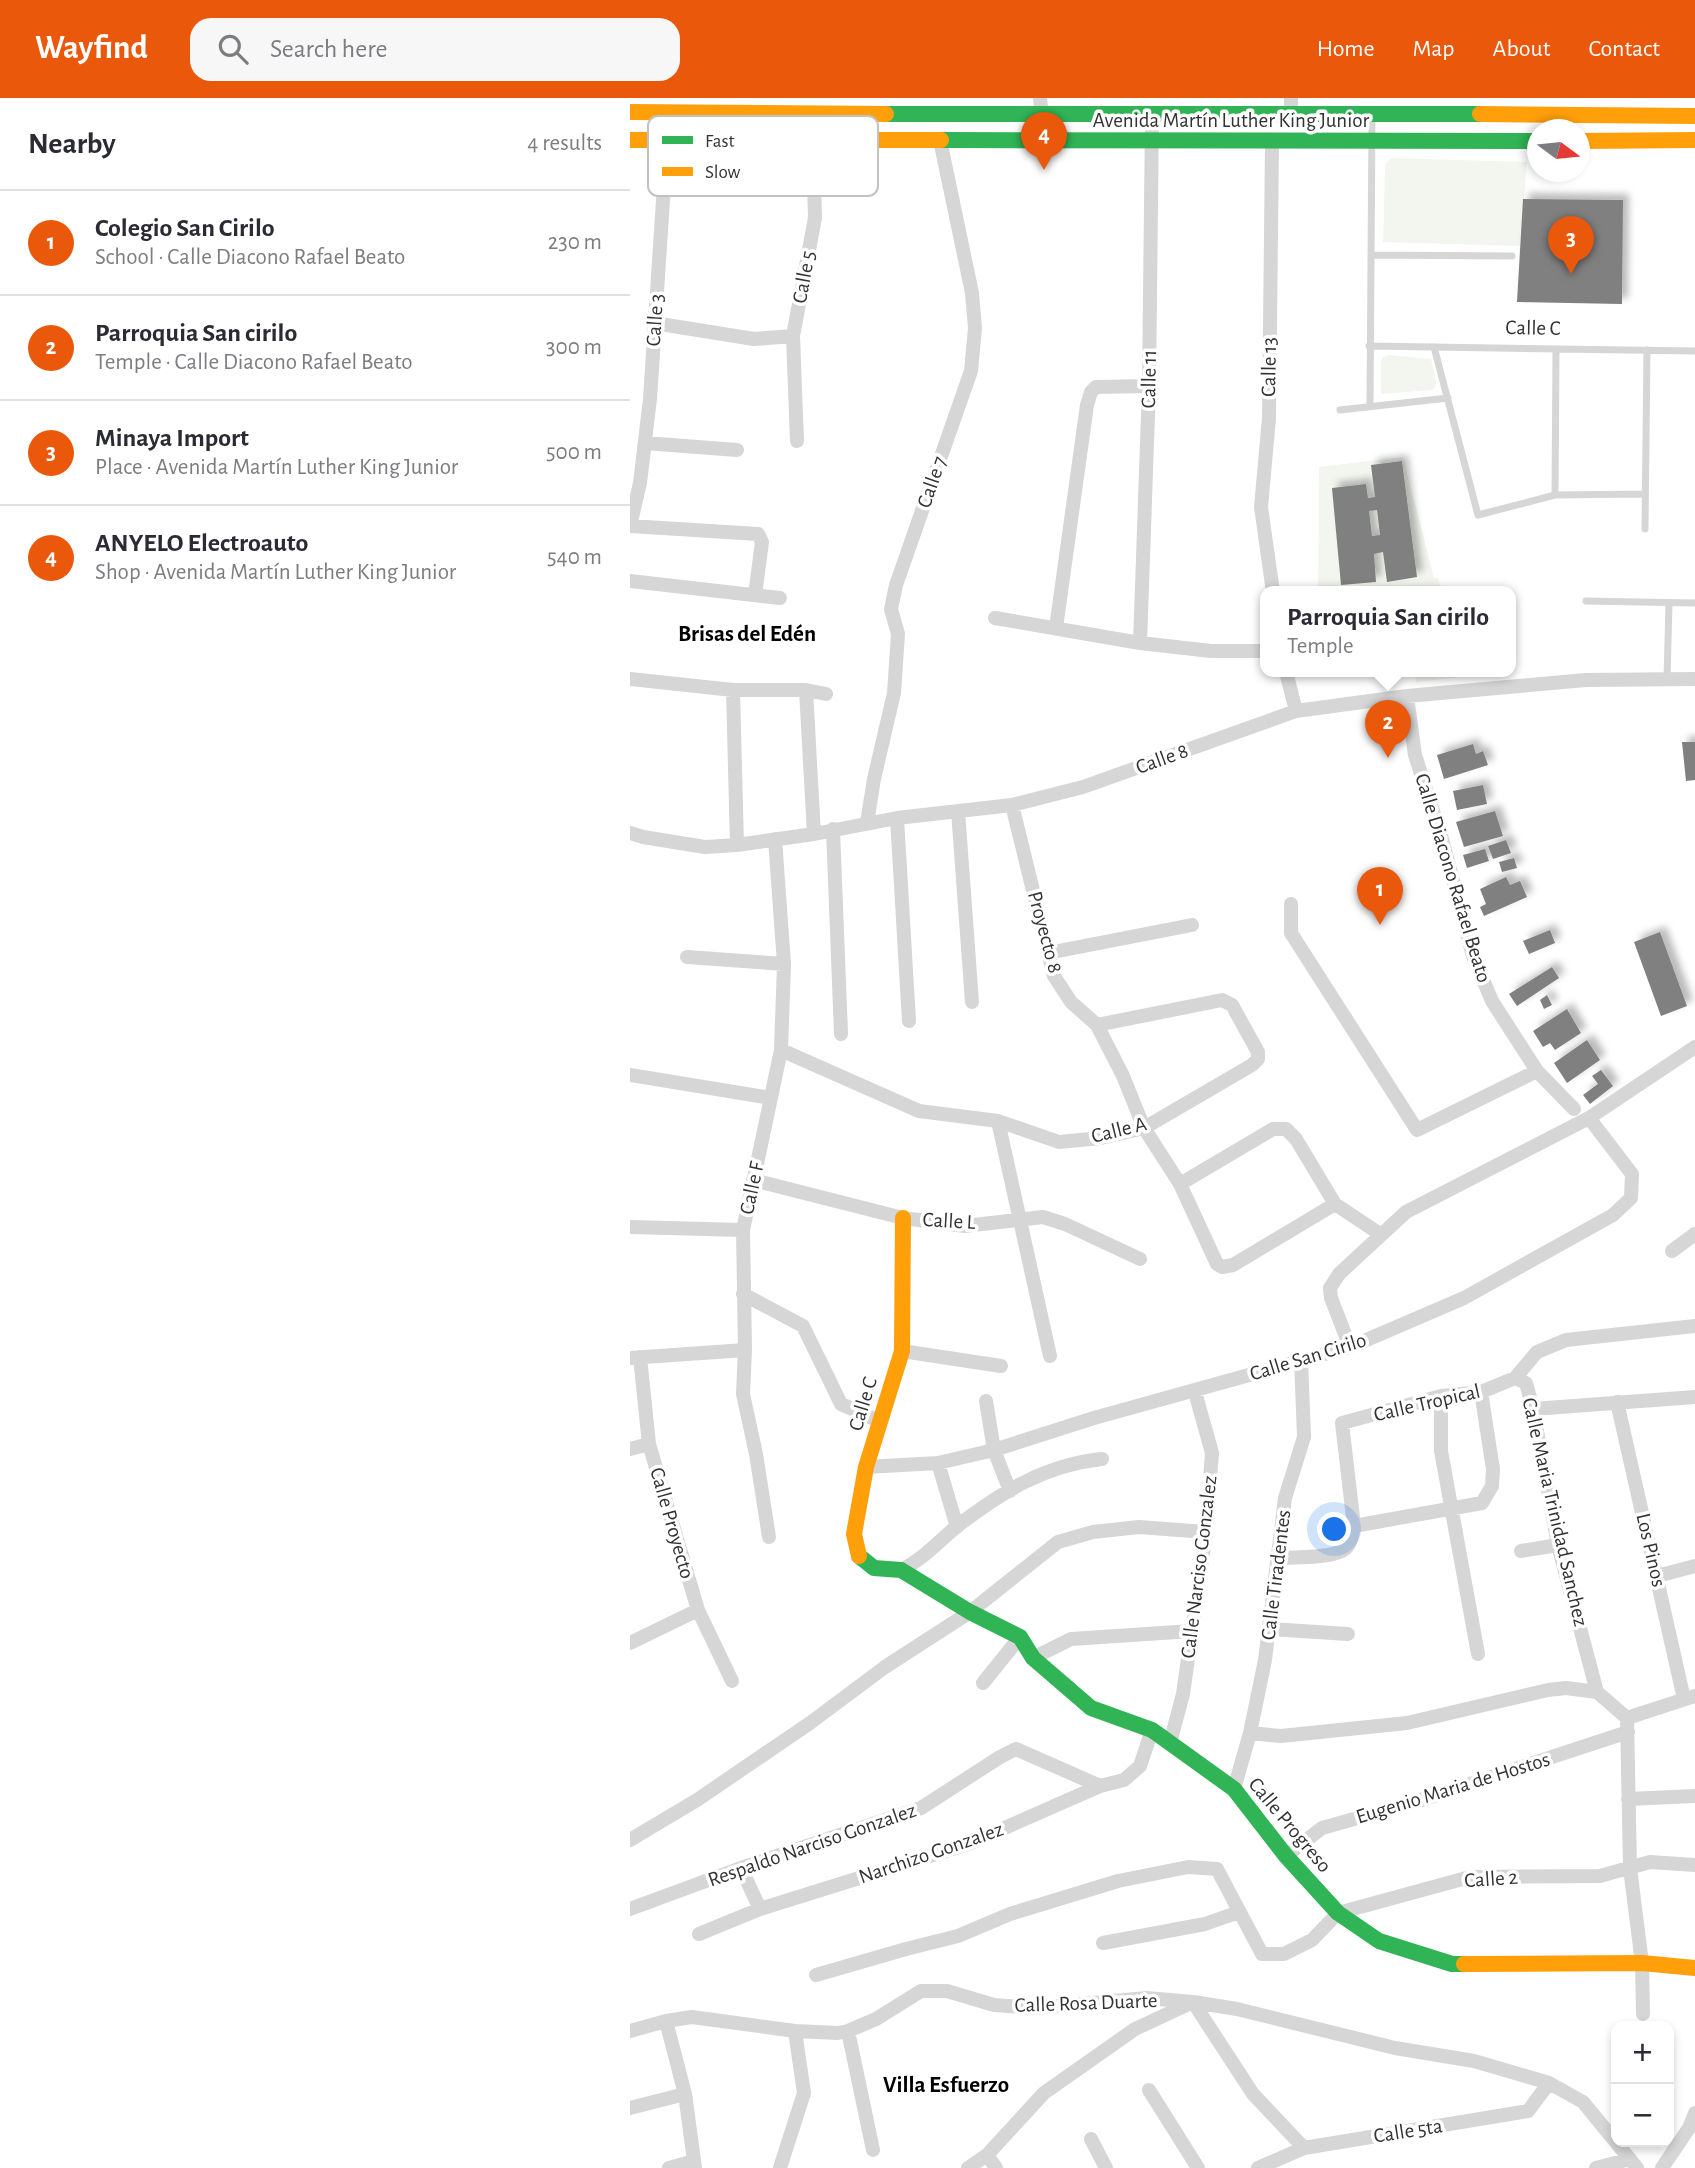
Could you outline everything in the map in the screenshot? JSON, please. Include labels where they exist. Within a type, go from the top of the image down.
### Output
[{"type":"main road","name":"Avenida Martín Luther King Junior","points":[[630,112],[666,112],[710,105],[812,113],[1042,116],[1695,116]]},
{"type":"main road","name":"Avenida Martín Luther King Junior","points":[[630,140],[648,140]]},
{"type":"main road","name":"Avenida Martín Luther King Junior","points":[[878,140],[1527,141]]},
{"type":"main road","points":[[1590,141],[1695,141]]},
{"type":"main road","name":"Calle C","points":[[901,1570],[874,1568],[859,1558],[854,1534],[866,1467],[902,1351],[903,1218]]},
{"type":"main road","points":[[901,1570],[970,1612],[1020,1637]]},
{"type":"main road","name":"Calle Progreso","points":[[1020,1637],[1033,1658],[1091,1708],[1152,1730],[1234,1789],[1286,1856],[1338,1913],[1379,1941],[1452,1964],[1642,1963],[1695,1968]]},
{"type":"street","points":[[1040,98],[1042,116],[1068,140]]},
{"type":"street","points":[[1291,98],[1291,116]]},
{"type":"street","name":"Calle 3","points":[[666,112],[666,116]]},
{"type":"street","name":"Calle 11","points":[[1140,643],[1149,386],[1152,115]]},
{"type":"street","name":"Calle 7","points":[[867,823],[894,693],[898,634],[891,609],[896,585],[971,371],[975,328],[972,293],[940,140]]},
{"type":"street","name":"Calle 13","points":[[1272,142],[1269,418],[1261,507],[1272,586]]},
{"type":"street","name":"Calle 3","points":[[630,526],[635,482],[645,443],[663,196]]},
{"type":"street","name":"Calle 5","points":[[797,441],[793,336],[815,219],[815,196]]},
{"type":"street","points":[[654,323],[754,339],[793,336]]},
{"type":"street","points":[[1056,628],[1091,392],[1101,385],[1149,386]]},
{"type":"street","points":[[645,443],[737,450]]},
{"type":"street","points":[[630,526],[758,534],[762,542],[755,596]]},
{"type":"street","points":[[630,581],[780,598]]},
{"type":"street","points":[[995,618],[1140,643],[1211,651],[1260,651]]},
{"type":"street","points":[[1287,677],[1296,711]]},
{"type":"street","points":[[630,679],[733,690],[806,690],[826,694]]},
{"type":"street","name":"Calle 8","points":[[630,833],[643,838],[705,847],[814,834],[897,818],[1012,805],[1083,787],[1296,711],[1407,696],[1586,680],[1695,679]]},
{"type":"street","points":[[733,690],[737,845]]},
{"type":"street","points":[[806,690],[814,834]]},
{"type":"street","name":"Calle Diacono Rafael Beato","points":[[1407,696],[1415,755],[1442,839],[1474,956],[1492,1001],[1537,1071],[1574,1109]]},
{"type":"street","name":"Proyecto 8","points":[[1012,805],[1054,976],[1071,1002],[1097,1025],[1123,1076],[1144,1128],[1180,1184],[1214,1260],[1222,1267],[1233,1265],[1335,1204]]},
{"type":"street","points":[[958,811],[972,1002]]},
{"type":"street","points":[[897,818],[909,1021]]},
{"type":"street","points":[[834,829],[841,1034]]},
{"type":"street","name":"Calle F","points":[[769,1537],[743,1394],[743,1230],[781,1050],[784,964],[775,839]]},
{"type":"street","points":[[1291,904],[1291,933],[1416,1130],[1537,1071]]},
{"type":"street","points":[[1048,953],[1192,925]]},
{"type":"street","points":[[687,957],[784,964]]},
{"type":"street","name":"Calle A","points":[[781,1050],[919,1111],[998,1121],[1059,1142],[1101,1138],[1144,1128],[1258,1059],[1258,1052],[1232,1005],[1222,1000],[1097,1025]]},
{"type":"street","points":[[1350,1348],[1331,1298],[1330,1287],[1339,1274],[1380,1234],[1406,1212],[1588,1118],[1695,1047]]},
{"type":"street","points":[[630,1075],[771,1098]]},
{"type":"street","name":"Calle San Cirilo","points":[[866,1467],[938,1464],[994,1450],[1094,1418],[1350,1348],[1464,1298],[1613,1215],[1631,1198],[1632,1174],[1588,1118]]},
{"type":"street","points":[[998,1121],[1050,1356]]},
{"type":"street","points":[[1180,1184],[1273,1129],[1286,1129],[1296,1139],[1335,1204],[1380,1234]]},
{"type":"street","name":"Calle L","points":[[753,1180],[903,1218],[965,1226],[1043,1217],[1065,1224],[1140,1259]]},
{"type":"street","points":[[630,1227],[743,1230]]},
{"type":"street","points":[[1672,1251],[1695,1234]]},
{"type":"street","points":[[743,1294],[803,1326],[841,1404],[879,1421]]},
{"type":"street","name":"Calle Tropical","points":[[1354,1526],[1342,1423],[1441,1396],[1481,1392],[1516,1378],[1537,1352],[1566,1340],[1695,1326]]},
{"type":"street","points":[[635,1357],[745,1350]]},
{"type":"street","points":[[902,1351],[1001,1366]]},
{"type":"street","name":"Calle Proyecto","points":[[635,1357],[649,1444],[698,1610],[732,1681]]},
{"type":"street","name":"Calle Tiradentes","points":[[1234,1789],[1250,1733],[1270,1629],[1285,1498],[1304,1437],[1301,1360]]},
{"type":"street","name":"Calle Maria Trinidad Sanchez","points":[[1516,1378],[1525,1383],[1533,1409],[1558,1545],[1597,1692]]},
{"type":"street","name":"Calle Narciso Gonzalez","points":[[1170,1743],[1183,1694],[1206,1532],[1212,1453],[1195,1392]]},
{"type":"street","points":[[1277,1558],[1336,1554],[1347,1548],[1354,1526],[1482,1503],[1492,1486],[1493,1469],[1481,1392]]},
{"type":"street","points":[[1441,1396],[1441,1451],[1478,1654]]},
{"type":"street","points":[[1533,1409],[1695,1397]]},
{"type":"street","points":[[986,1401],[994,1450],[1010,1491]]},
{"type":"street","name":"Los Pinos","points":[[1617,1402],[1657,1576],[1690,1697]]},
{"type":"street","points":[[630,1449],[649,1444]]},
{"type":"street","points":[[901,1570],[911,1565],[957,1527],[1035,1475],[1075,1461],[1102,1458]]},
{"type":"street","points":[[938,1464],[957,1527]]},
{"type":"street","points":[[630,1840],[697,1800],[810,1723],[884,1667],[970,1612],[1058,1542],[1093,1532],[1139,1527],[1206,1532]]},
{"type":"street","points":[[1521,1551],[1558,1545]]},
{"type":"street","points":[[1657,1576],[1695,1566]]},
{"type":"street","points":[[630,1643],[698,1610]]},
{"type":"street","points":[[1270,1629],[1348,1634]]},
{"type":"street","points":[[1033,1658],[1071,1639],[1192,1631]]},
{"type":"street","points":[[983,1683],[1020,1637]]},
{"type":"street","points":[[1250,1733],[1281,1737],[1407,1723],[1548,1690],[1566,1688],[1597,1692],[1627,1725],[1630,1868],[1642,1963],[1643,2014]]},
{"type":"street","name":"Eugenio Maria de Hostos","points":[[1286,1856],[1322,1828],[1418,1801],[1627,1725],[1690,1697]]},
{"type":"street","name":"Narchizo Gonzalez","points":[[699,1934],[760,1909],[968,1844],[1100,1786],[1124,1780],[1140,1766],[1152,1730]]},
{"type":"street","name":"Respaldo Narciso Gonzalez","points":[[630,1909],[741,1868],[921,1808],[1016,1749],[1100,1786]]},
{"type":"street","points":[[1628,1798],[1695,1796]]},
{"type":"street","name":"Calle 2","points":[[1338,1913],[1470,1877],[1600,1876],[1650,1862],[1695,1865]]},
{"type":"street","points":[[816,1975],[958,1936],[1010,1914],[1118,1881],[1188,1867],[1217,1869],[1262,1954],[1283,1954],[1312,1940],[1338,1913]]},
{"type":"street","points":[[741,1868],[760,1909]]},
{"type":"street","points":[[1103,1943],[1205,1924],[1239,1912]]},
{"type":"street","name":"Calle Rosa Duarte","points":[[630,2031],[692,2017],[795,2031],[838,2033],[876,2019],[921,1992],[947,1991],[994,2006],[1037,2008],[1147,1998],[1193,2002],[1395,2048],[1474,2061],[1549,2083],[1583,2102],[1633,2164]]},
{"type":"street","points":[[968,2168],[987,2155],[1044,2093],[1135,2029],[1193,2002],[1253,2094],[1304,2148]]},
{"type":"street","points":[[666,2021],[685,2094],[695,2164],[669,2168]]},
{"type":"street","points":[[780,2168],[804,2093],[795,2031]]},
{"type":"street","points":[[848,2031],[873,2150]]},
{"type":"street","name":"Calle 5ta","points":[[1258,2168],[1304,2148],[1528,2111],[1549,2083]]},
{"type":"street","points":[[1149,2090],[1198,2168]]},
{"type":"street","points":[[630,2108],[685,2094]]},
{"type":"street","points":[[1662,2168],[1689,2128],[1695,2113]]},
{"type":"street","points":[[1091,2139],[1106,2168]]},
{"type":"street","points":[[987,2155],[996,2168]]},
{"type":"street","points":[[1596,2168],[1633,2164]]},
{"type":"lane","points":[[1370,406],[1372,116]]},
{"type":"lane","points":[[1371,255],[1511,256]]},
{"type":"lane","name":"Calle C","points":[[1369,346],[1695,351]]},
{"type":"lane","points":[[1434,347],[1478,515],[1555,495],[1644,494]]},
{"type":"lane","points":[[1555,495],[1556,350]]},
{"type":"lane","points":[[1645,529],[1647,350]]},
{"type":"lane","points":[[1340,410],[1448,398]]},
{"type":"lane","points":[[1586,601],[1695,603]]},
{"type":"lane","points":[[1667,679],[1669,603]]},
{"type":"shaded area","points":[[1391,158],[1527,162],[1520,246],[1383,242],[1386,163]]},
{"type":"shaded area","points":[[1389,355],[1431,359],[1435,388],[1381,394],[1381,362],[1383,357]]},
{"type":"shaded area","points":[[1403,457],[1434,578],[1438,578],[1440,586],[1318,586],[1319,467]]},
{"type":"shaded area","points":[[1416,677],[1460,677],[1416,682]]},
{"type":"building","points":[[1523,199],[1623,200],[1622,304],[1517,302]]},
{"type":"building","points":[[1402,461],[1417,577],[1387,582],[1383,552],[1374,554],[1376,582],[1341,585],[1332,488],[1366,484],[1368,498],[1375,497],[1371,465]],"holes":[[[1377,510],[1380,535],[1372,536],[1369,511]]]},
{"type":"building","points":[[1682,742],[1695,742],[1695,780],[1686,781]]},
{"type":"building","points":[[1473,744],[1476,754],[1483,751],[1488,765],[1444,779],[1437,755]]},
{"type":"building","points":[[1483,785],[1487,804],[1457,810],[1453,791]]},
{"type":"building","points":[[1495,811],[1503,836],[1464,847],[1456,822]]},
{"type":"building","points":[[1506,840],[1511,853],[1493,859],[1488,846]]},
{"type":"building","points":[[1485,849],[1489,861],[1467,868],[1463,855]]},
{"type":"building","points":[[1514,858],[1517,868],[1502,872],[1499,862]]},
{"type":"building","points":[[1506,877],[1510,885],[1520,881],[1527,897],[1484,916],[1480,907],[1486,904],[1480,889]]},
{"type":"building","points":[[1550,930],[1555,943],[1529,954],[1523,941]]},
{"type":"building","points":[[1660,932],[1687,1006],[1661,1016],[1634,942]]},
{"type":"building","points":[[1552,967],[1559,978],[1517,1006],[1509,994]]},
{"type":"building","points":[[1547,995],[1552,1005],[1544,1009],[1540,1000]]},
{"type":"building","points":[[1567,1009],[1581,1033],[1555,1050],[1550,1043],[1543,1047],[1533,1031]]},
{"type":"building","points":[[1587,1040],[1600,1060],[1567,1083],[1554,1063]]},
{"type":"building","points":[[1601,1070],[1613,1086],[1590,1104],[1583,1095],[1598,1084],[1592,1076]]},
{"type":"traffic: fast","points":[[886,114],[1480,114]]},
{"type":"traffic: fast","points":[[941,140],[1527,141]]},
{"type":"traffic: fast","points":[[859,1556],[874,1568],[901,1570],[970,1612],[1020,1637],[1033,1658],[1091,1708],[1152,1730],[1234,1789],[1286,1856],[1338,1913],[1379,1941],[1452,1964],[1464,1964]]},
{"type":"traffic: slow","points":[[630,112],[886,114]]},
{"type":"traffic: slow","points":[[1480,114],[1695,116]]},
{"type":"traffic: slow","points":[[630,140],[648,140]]},
{"type":"traffic: slow","points":[[878,140],[941,140]]},
{"type":"traffic: slow","points":[[1590,141],[1695,140]]},
{"type":"traffic: slow","points":[[859,1556],[854,1534],[866,1467],[902,1351],[903,1218]]},
{"type":"traffic: slow","points":[[1464,1964],[1642,1963],[1695,1968]]},
{"type":"place","name":"ANYELO Electroauto","points":[[1044,170]]},
{"type":"place","name":"Minaya Import","points":[[1571,274]]},
{"type":"place","name":"Parroquia San cirilo","points":[[1388,758]]},
{"type":"place","name":"Colegio San Cirilo","points":[[1380,925]]},
{"type":"district","name":"Brisas del Edén","points":[[747,634]]},
{"type":"district","name":"Villa Esfuerzo","points":[[946,2085]]}]
